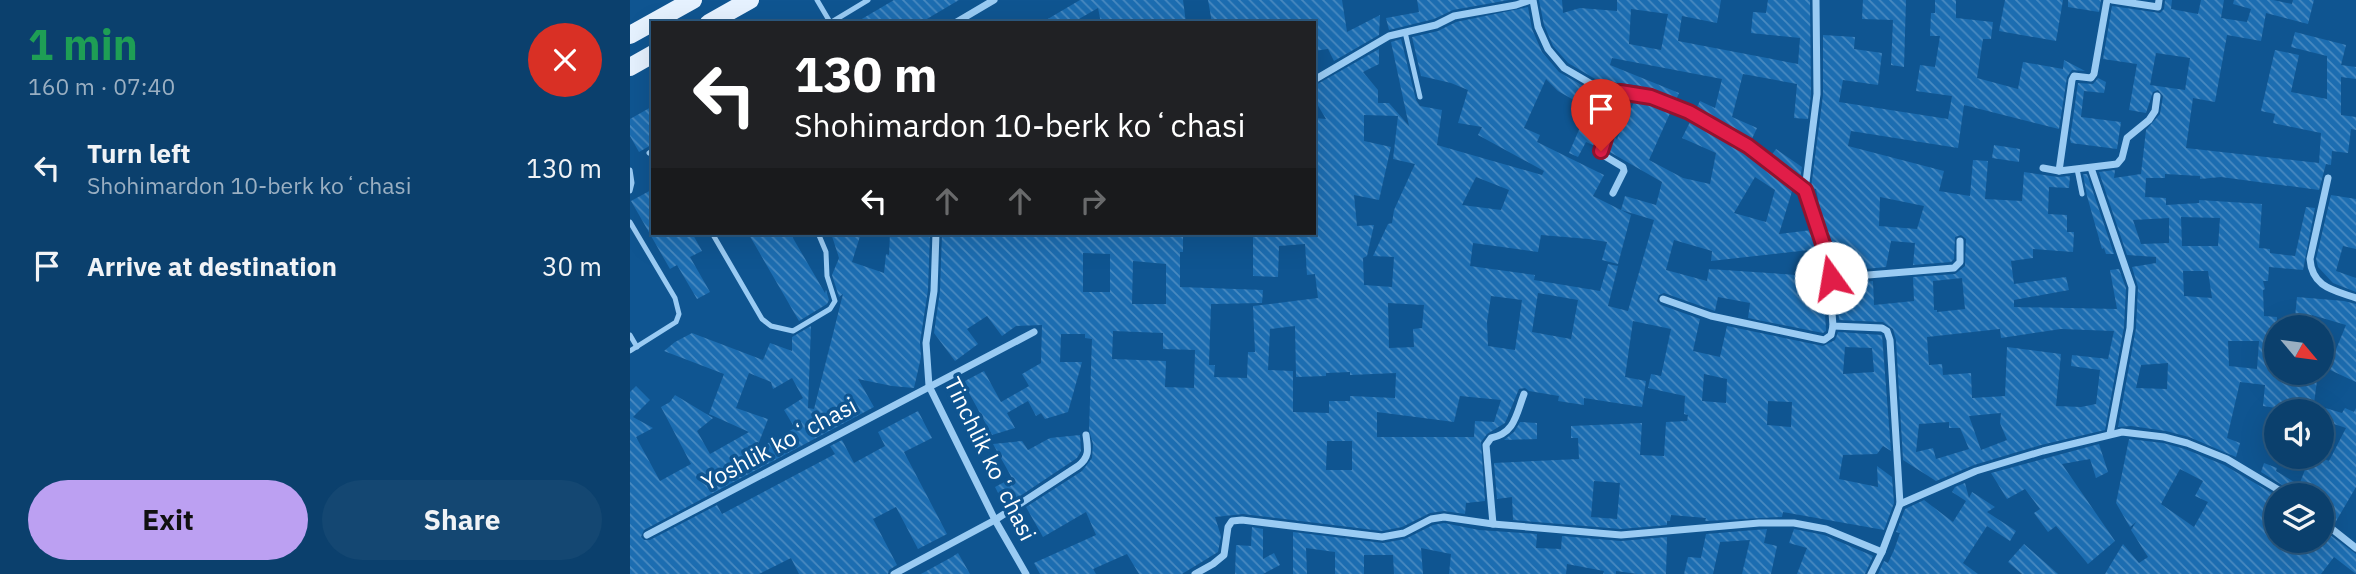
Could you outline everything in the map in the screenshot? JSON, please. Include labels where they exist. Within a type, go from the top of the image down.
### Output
[{"type":"main road","points":[[655,21],[693,0]]},
{"type":"main road","points":[[713,21],[750,0]]},
{"type":"main road","points":[[630,35],[651,23]]},
{"type":"main road","points":[[630,67],[651,55]]},
{"type":"street","points":[[958,21],[995,0]]},
{"type":"street","points":[[1316,79],[1390,36],[1436,25],[1454,16],[1532,0],[1538,27],[1548,49],[1564,68],[1595,86],[1651,97],[1689,112],[1748,146],[1805,190]]},
{"type":"street","points":[[1663,299],[1711,316],[1824,340],[1831,335],[1833,326],[1828,259],[1805,190],[1817,94],[1816,0]]},
{"type":"street","points":[[2059,171],[2072,80],[2074,76],[2091,78],[2094,74],[2109,0],[2158,7],[2159,0]]},
{"type":"street","points":[[1613,193],[1624,170],[1603,155],[1601,147],[1620,92]]},
{"type":"street","points":[[2043,168],[2059,171],[2113,166],[2120,162],[2127,138],[2150,120],[2155,111],[2157,96]]},
{"type":"street","points":[[2091,168],[2132,287],[2130,328],[2110,434]]},
{"type":"street","points":[[2328,178],[2310,259],[2311,272],[2326,288],[2356,298]]},
{"type":"street","name":"Tinchlik koʻchasi","points":[[936,235],[934,290],[926,343],[929,386],[995,520],[1026,574]]},
{"type":"street","points":[[1831,278],[1954,268],[1961,258],[1960,241]]},
{"type":"street","points":[[1833,326],[1882,328],[1887,331],[1890,340],[1900,503],[1871,574]]},
{"type":"street","name":"Yoshlik koʻchasi","points":[[647,536],[1034,332]]},
{"type":"street","points":[[1493,524],[1486,445],[1491,438],[1502,436],[1509,430],[1524,394]]},
{"type":"street","points":[[1900,503],[1976,471],[2122,432],[2187,443],[2227,459],[2267,483]]},
{"type":"street","points":[[894,574],[995,520],[1083,462],[1089,453],[1086,435]]},
{"type":"street","points":[[1195,574],[1224,555],[1227,527],[1232,521],[1242,520],[1382,537],[1404,533],[1431,519],[1444,517],[1621,535],[1745,524],[1794,523],[1826,529],[1882,552]]},
{"type":"street","points":[[2334,531],[2356,548]]},
{"type":"lane","points":[[817,0],[829,21]]},
{"type":"lane","points":[[833,21],[869,0]]},
{"type":"lane","points":[[1405,32],[1420,97]]},
{"type":"lane","points":[[2077,169],[2082,194]]},
{"type":"lane","points":[[630,170],[630,191]]},
{"type":"lane","points":[[630,222],[675,298],[680,314],[676,322],[630,351]]},
{"type":"lane","points":[[713,235],[762,319],[771,326],[787,331],[793,331],[830,309],[835,301],[827,276],[826,252],[819,235]]},
{"type":"lane","points":[[630,335],[637,346]]},
{"type":"building","points":[[894,0],[959,0],[923,21],[858,21]]},
{"type":"building","points":[[1080,0],[1183,0],[1186,21],[1101,21],[1098,8],[1075,21],[1044,21]]},
{"type":"building","points":[[1208,0],[1342,0],[1347,32],[1380,15],[1379,35],[1334,61],[1328,49],[1316,51],[1316,21],[1212,21]]},
{"type":"building","points":[[1417,0],[1509,0],[1453,10],[1434,19],[1389,30],[1386,18],[1419,12]]},
{"type":"building","points":[[1539,0],[1562,0],[1563,13],[1580,8],[1617,11],[1617,0],[1721,0],[1717,23],[1682,16],[1678,41],[1798,64],[1800,38],[1751,33],[1753,12],[1766,13],[1768,0],[1810,0],[1811,94],[1808,119],[1794,118],[1797,84],[1743,74],[1732,117],[1757,128],[1751,141],[1696,109],[1700,101],[1715,108],[1722,79],[1612,58],[1610,65],[1679,93],[1676,100],[1640,89],[1641,86],[1597,80],[1568,63],[1553,46],[1544,25]],"holes":[[[1631,9],[1668,14],[1661,50],[1629,44]]]},
{"type":"building","points":[[1863,0],[1906,0],[1904,67],[1891,65],[1893,20],[1862,19]]},
{"type":"building","points":[[1935,0],[1956,0],[1956,18],[1993,22],[1991,39],[1983,39],[1977,78],[2018,89],[2023,62],[2063,69],[2064,60],[2085,71],[2072,70],[2067,77],[2059,129],[1964,105],[1958,148],[1851,131],[1848,146],[1944,171],[1939,191],[1970,196],[1973,160],[1988,161],[1985,199],[2022,201],[2024,172],[2070,176],[2069,188],[2049,187],[2048,214],[2067,215],[2067,232],[2074,232],[2073,252],[2033,249],[2033,258],[2011,261],[2014,284],[2066,277],[2069,290],[2014,300],[2014,307],[2117,309],[2110,270],[2119,269],[2126,288],[2124,327],[2105,430],[1974,465],[1936,481],[1903,460],[1896,340],[1893,329],[1883,322],[1839,320],[1836,284],[1873,281],[1874,305],[1914,301],[1913,277],[1955,274],[1965,266],[1966,239],[1961,235],[1955,237],[1954,259],[1951,262],[1913,265],[1915,243],[1891,241],[1886,267],[1835,272],[1834,257],[1823,224],[1816,189],[1811,188],[1823,95],[1823,35],[1855,37],[1854,49],[1882,53],[1878,85],[1843,80],[1839,102],[1948,119],[1952,96],[1916,91],[1920,65],[1935,67],[1940,36],[1930,36],[1931,13],[1935,13]],"holes":[[[1880,197],[1924,206],[1917,229],[1879,226]],[[1962,278],[1965,309],[1934,310],[1933,281]],[[2000,329],[2001,338],[2061,329],[2114,331],[2108,359],[2072,355],[2071,366],[2100,370],[2096,404],[2081,407],[2056,406],[2061,354],[2007,347],[2005,396],[1972,398],[1971,373],[1943,375],[1942,364],[1929,365],[1927,337]],[[2001,413],[2000,423],[2007,440],[1981,450],[1969,416]],[[1949,422],[1949,428],[1960,428],[1969,449],[1936,459],[1933,448],[1916,452],[1919,424]]]},
{"type":"building","points":[[2005,0],[2063,0],[2056,41],[1999,31]]},
{"type":"building","points":[[2068,0],[2101,0],[2099,12],[2068,7]]},
{"type":"building","points":[[2165,0],[2172,0],[2171,9],[2198,14],[2201,0],[2224,0],[2221,18],[2247,22],[2251,9],[2233,4],[2234,0],[2273,0],[2292,4],[2293,0],[2314,0],[2308,24],[2266,13],[2261,41],[2227,35],[2215,102],[2193,98],[2186,148],[2319,163],[2321,133],[2273,123],[2275,114],[2261,111],[2275,50],[2299,55],[2291,92],[2327,99],[2327,56],[2291,47],[2295,32],[2346,45],[2341,65],[2356,67],[2356,79],[2341,77],[2341,115],[2356,117],[2356,130],[2351,129],[2348,153],[2332,151],[2331,165],[2326,164],[2319,190],[2221,177],[2200,179],[2200,176],[2165,174],[2165,178],[2146,178],[2145,197],[2166,198],[2166,205],[2199,203],[2199,200],[2262,204],[2259,248],[2270,249],[2270,253],[2295,256],[2306,207],[2315,208],[2303,270],[2269,267],[2268,281],[2263,281],[2264,385],[2240,382],[2227,438],[2240,443],[2236,457],[2189,437],[2166,431],[2118,427],[2136,328],[2138,287],[2132,267],[2156,263],[2156,257],[2127,255],[2099,172],[2115,170],[2114,178],[2141,174],[2146,130],[2160,114],[2163,96],[2158,90],[2153,92],[2146,113],[2129,110],[2137,64],[2103,59],[2112,6],[2160,13],[2164,9]],"holes":[[[2156,53],[2190,58],[2185,90],[2150,85]],[[2181,217],[2220,218],[2218,246],[2182,246]],[[2169,218],[2169,243],[2141,244],[2133,220]],[[2183,271],[2208,271],[2212,298],[2184,296]],[[2228,341],[2259,341],[2257,369],[2229,366]],[[2168,363],[2167,389],[2136,388],[2141,365]]]},
{"type":"building","points":[[1528,7],[1532,29],[1542,52],[1559,72],[1592,91],[1610,95],[1593,128],[1600,131],[1595,146],[1586,142],[1578,157],[1569,153],[1586,107],[1558,91],[1546,79],[1524,128],[1540,135],[1537,142],[1604,175],[1593,196],[1621,210],[1625,196],[1656,205],[1662,182],[1608,151],[1611,136],[1617,139],[1635,100],[1671,111],[1649,160],[1683,178],[1710,184],[1716,153],[1682,138],[1691,120],[1745,151],[1793,188],[1779,234],[1812,230],[1822,260],[1826,331],[1823,333],[1748,318],[1750,303],[1718,297],[1715,311],[1664,293],[1659,295],[1657,301],[1661,305],[1700,319],[1693,351],[1720,357],[1727,326],[1823,346],[1835,340],[1838,332],[1882,335],[1891,451],[1883,446],[1877,454],[1843,455],[1839,479],[1878,487],[1877,466],[1892,477],[1894,503],[1884,530],[1783,512],[1782,517],[1705,521],[1706,518],[1671,515],[1667,525],[1621,529],[1513,520],[1512,497],[1497,499],[1494,463],[1579,459],[1578,438],[1571,438],[1571,426],[1642,423],[1640,455],[1664,456],[1666,422],[1687,421],[1688,415],[1684,414],[1685,396],[1648,388],[1651,374],[1661,376],[1671,329],[1633,321],[1625,377],[1646,381],[1642,407],[1584,398],[1584,405],[1558,401],[1559,396],[1519,389],[1505,423],[1487,434],[1481,442],[1485,501],[1466,503],[1465,514],[1444,511],[1430,513],[1402,527],[1382,531],[1243,514],[1215,517],[1221,536],[1218,552],[1182,574],[1139,574],[1127,554],[1093,569],[1096,574],[1040,574],[1034,563],[1096,535],[1086,512],[1043,537],[1026,507],[1082,471],[1092,458],[1093,444],[1089,430],[1092,339],[1085,338],[1085,334],[1061,334],[1060,362],[1082,362],[1068,412],[1045,419],[1041,413],[1036,416],[1028,401],[1007,413],[1015,428],[992,435],[963,382],[984,371],[1001,402],[1029,386],[1022,374],[1041,363],[1042,325],[1016,326],[1002,336],[987,316],[967,329],[978,344],[955,361],[934,333],[940,291],[942,235],[1183,235],[1180,287],[1263,290],[1262,303],[1211,304],[1209,365],[1215,365],[1214,377],[1247,378],[1248,352],[1255,352],[1253,306],[1318,298],[1315,274],[1307,275],[1305,244],[1279,246],[1278,277],[1253,276],[1253,235],[1316,235],[1316,118],[1326,119],[1316,102],[1316,85],[1379,49],[1379,64],[1363,72],[1378,90],[1378,103],[1389,103],[1409,126],[1391,42],[1401,39],[1416,100],[1420,106],[1442,110],[1437,145],[1542,175],[1544,171],[1478,135],[1482,127],[1458,123],[1468,90],[1421,76],[1412,37],[1438,31],[1456,22]],"holes":[[[1364,115],[1398,116],[1393,159],[1415,164],[1394,210],[1392,223],[1388,224],[1373,256],[1394,257],[1392,287],[1364,285],[1363,258],[1367,256],[1374,225],[1357,226],[1354,195],[1379,200],[1391,147],[1364,141]],[[1476,177],[1509,190],[1501,210],[1462,205]],[[1755,177],[1775,190],[1766,222],[1734,213]],[[1621,210],[1654,220],[1628,311],[1608,306],[1618,266],[1608,264],[1600,291],[1534,280],[1535,275],[1470,266],[1473,243],[1538,252],[1541,235],[1607,242],[1602,260],[1618,264],[1631,215]],[[1674,240],[1712,251],[1711,261],[1809,250],[1812,276],[1709,269],[1707,281],[1666,270]],[[1083,253],[1110,254],[1110,292],[1083,292]],[[1133,261],[1166,264],[1166,304],[1132,304]],[[1538,293],[1578,300],[1571,339],[1532,332]],[[1491,296],[1522,300],[1515,350],[1488,346],[1487,322]],[[1388,303],[1424,305],[1422,328],[1413,329],[1414,347],[1389,348]],[[1295,326],[1296,377],[1350,372],[1350,375],[1396,373],[1395,398],[1350,396],[1350,401],[1329,401],[1329,413],[1293,412],[1293,371],[1268,370],[1270,329]],[[1113,331],[1163,333],[1163,349],[1195,350],[1194,388],[1165,387],[1166,361],[1112,359]],[[1845,347],[1872,348],[1874,372],[1843,374]],[[1704,374],[1727,379],[1726,403],[1702,401]],[[1460,396],[1501,400],[1494,422],[1475,421],[1474,437],[1377,437],[1377,412],[1454,422]],[[1768,401],[1792,402],[1791,427],[1767,425]],[[1327,441],[1352,441],[1352,470],[1326,470]],[[1594,481],[1620,483],[1617,519],[1591,517]]]},
{"type":"building","points":[[2098,78],[2106,82],[2104,93],[2084,91],[2081,117],[2121,122],[2117,149],[2071,143],[2078,83],[2093,84]]},
{"type":"building","points":[[651,107],[651,145],[639,152],[630,136],[630,119]]},
{"type":"building","points":[[1994,145],[2020,149],[2019,162],[1992,158]]},
{"type":"building","points":[[1776,149],[1802,167],[1800,179],[1771,156]]},
{"type":"building","points":[[2083,174],[2087,174],[2114,254],[2106,254],[2104,248],[2102,249]]},
{"type":"building","points":[[651,190],[651,235],[693,235],[702,251],[690,257],[710,292],[697,299],[677,265],[670,269],[631,201]]},
{"type":"building","points":[[2331,195],[2356,199],[2356,249],[2343,246],[2336,271],[2356,278],[2356,292],[2333,283],[2318,267],[2316,259]]},
{"type":"building","points":[[749,235],[791,235],[825,293],[826,290],[829,300],[827,304],[799,321]]},
{"type":"building","points":[[832,235],[860,235],[852,262],[884,273],[886,254],[889,255],[890,235],[930,235],[928,290],[920,342],[921,357],[914,388],[858,379],[874,407],[644,530],[641,537],[650,540],[717,505],[722,514],[835,454],[830,446],[842,440],[854,463],[885,446],[878,432],[918,411],[932,438],[904,452],[947,534],[918,549],[896,507],[873,519],[897,565],[889,570],[888,574],[799,574],[791,558],[759,574],[630,574],[630,392],[636,386],[650,400],[633,417],[653,428],[636,437],[660,481],[691,464],[661,407],[675,395],[713,418],[697,431],[710,454],[749,432],[709,414],[724,374],[664,351],[692,333],[763,360],[770,343],[792,351],[792,337],[811,326],[808,408],[814,409],[843,294],[839,297],[832,275],[839,258]],"holes":[[[749,373],[771,382],[773,389],[792,378],[803,398],[784,410],[796,430],[793,429],[756,450],[768,419],[736,408]]]},
{"type":"building","points":[[2297,297],[2356,304],[2356,382],[2334,372],[2334,354],[2346,325],[2334,321],[2334,315],[2295,315]]},
{"type":"building","points":[[2265,385],[2316,385],[2315,399],[2264,399],[2263,406]]},
{"type":"building","points":[[2345,408],[2354,412],[2356,408],[2356,487],[2335,523],[2334,483],[2300,483],[2305,469],[2334,469],[2334,451],[2346,428],[2334,424],[2334,411],[2342,413]]},
{"type":"building","points":[[1520,422],[1537,423],[1537,439],[1504,440],[1514,432]]},
{"type":"building","points":[[1080,435],[1081,451],[1077,458],[1005,506],[995,487],[1012,478],[993,444],[1022,441],[1028,450],[1050,438]]},
{"type":"building","points":[[2129,439],[2163,443],[2224,465],[2264,488],[2264,553],[2334,553],[2334,538],[2356,554],[2356,574],[2334,557],[2321,574],[2105,574],[2123,544],[2139,563],[2148,557],[2131,530],[2136,522],[2130,527],[2116,503]],"holes":[[[2180,469],[2203,481],[2195,496],[2208,502],[2194,527],[2161,504]]]},
{"type":"building","points":[[2099,444],[2108,472],[2096,478],[2090,459],[2062,464],[2115,541],[2088,564],[2056,526],[2048,532],[2034,513],[2040,509],[2025,489],[2007,499],[1991,473]]},
{"type":"building","points":[[2264,463],[2264,469],[2277,469],[2296,483],[2279,483],[2261,472]]},
{"type":"building","points":[[1965,483],[1969,498],[1972,492],[1995,507],[1987,512],[2016,531],[2010,541],[1987,526],[1963,563],[1978,574],[1878,574],[1884,561],[1888,563],[1894,550],[1900,533],[1896,532],[1905,509],[1924,500],[1953,522],[1966,501],[1952,492],[1955,487]]},
{"type":"building","points":[[1444,523],[1479,530],[1537,534],[1536,548],[1561,549],[1562,536],[1621,541],[1667,537],[1666,574],[1616,571],[1616,574],[1603,574],[1604,571],[1567,564],[1566,574],[1449,574],[1451,554],[1421,548],[1423,574],[1394,574],[1393,555],[1364,555],[1364,574],[1335,574],[1335,552],[1306,548],[1307,574],[1293,574],[1293,532],[1383,543],[1405,539],[1433,525]]},
{"type":"building","points":[[1252,527],[1263,529],[1263,559],[1274,553],[1280,565],[1263,574],[1235,574],[1236,545],[1251,546]]},
{"type":"building","points":[[1767,529],[1764,543],[1777,546],[1771,574],[1742,574],[1750,540],[1720,542],[1713,574],[1684,574],[1688,557],[1701,558],[1706,534]]},
{"type":"building","points":[[1794,529],[1824,535],[1873,556],[1865,574],[1797,574],[1807,548],[1789,543]]},
{"type":"building","points":[[2024,544],[2058,574],[2022,574],[2008,562]]},
{"type":"building","points":[[958,553],[970,574],[921,574],[952,557]]},
{"type":"route","points":[[1601,151],[1620,92],[1651,97],[1689,112],[1748,146],[1805,190],[1828,259],[1831,278]]}]
